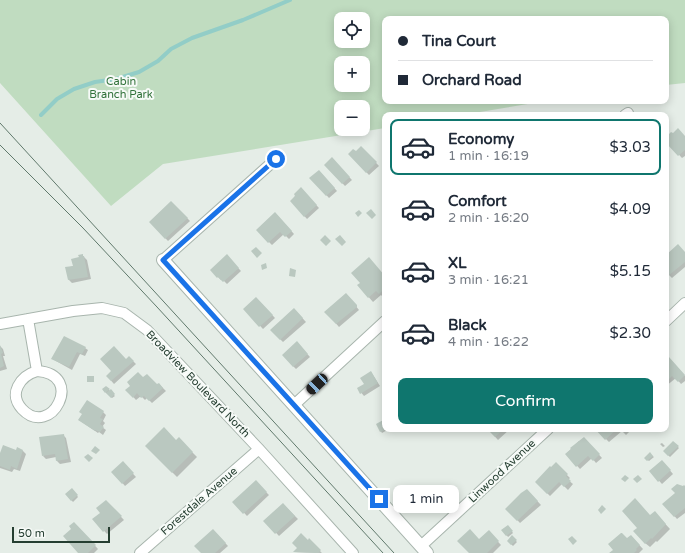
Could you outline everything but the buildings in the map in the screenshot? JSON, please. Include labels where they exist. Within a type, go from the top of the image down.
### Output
[{"type":"street","points":[[276,159],[163,260],[424,550]]},
{"type":"street","points":[[669,318],[685,303]]},
{"type":"street","name":"Broadview Boulevard North","points":[[0,324],[73,311],[102,308],[124,313],[147,330],[259,449],[353,553]]},
{"type":"street","points":[[28,319],[37,371]]},
{"type":"street","points":[[294,405],[382,324]]},
{"type":"street","points":[[37,371],[51,374],[60,385],[62,392],[61,400],[54,412],[39,417],[25,412],[17,399],[17,391],[23,378],[37,371]]},
{"type":"street","name":"Linwood Avenue","points":[[424,550],[545,432]]},
{"type":"street","name":"Forestdale Avenue","points":[[140,553],[259,449]]},
{"type":"green space","name":"Cabin Branch Park","points":[[0,0],[685,0],[685,83],[669,85],[669,16],[382,16],[382,104],[528,104],[480,112],[382,112],[382,128],[370,130],[370,100],[334,100],[334,136],[336,136],[163,164],[111,206],[0,83]]},
{"type":"waterway","points":[[41,115],[57,99],[74,89],[95,82],[116,79],[139,72],[158,61],[171,49],[192,38],[243,20],[290,0]]},
{"type":"tram line","points":[[0,123],[394,553]]},
{"type":"tram line","points":[[0,145],[83,228],[383,553]]},
{"type":"route","points":[[276,159],[163,260],[379,499]]}]
